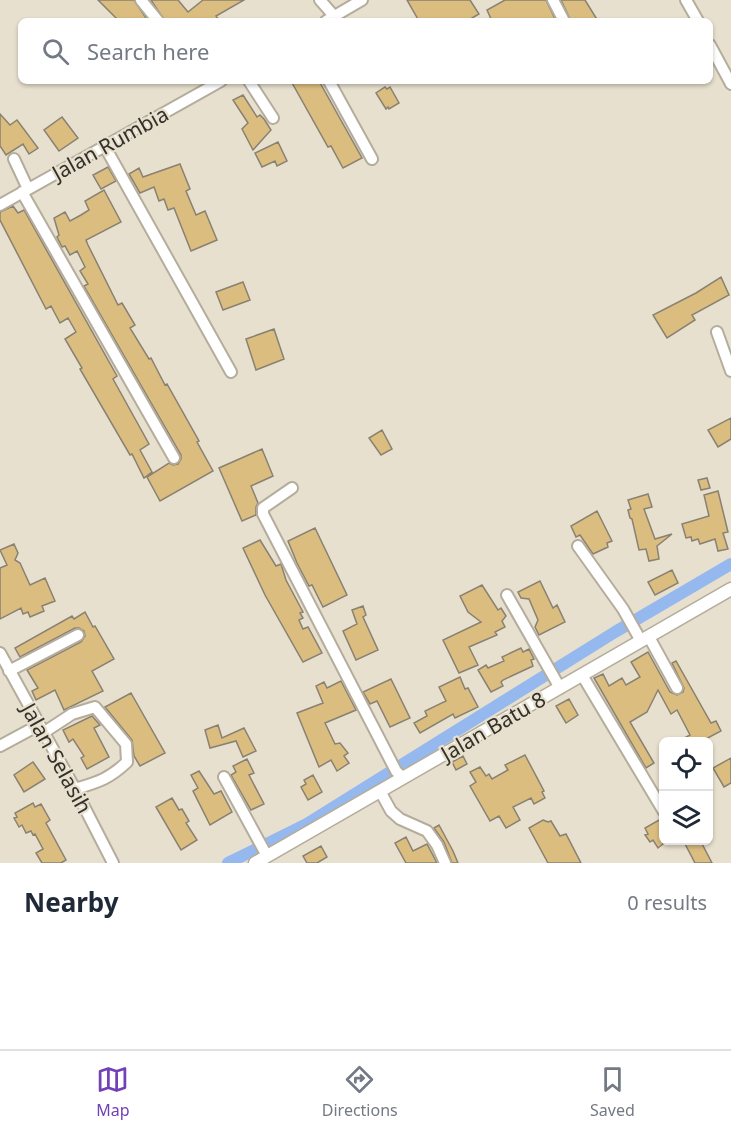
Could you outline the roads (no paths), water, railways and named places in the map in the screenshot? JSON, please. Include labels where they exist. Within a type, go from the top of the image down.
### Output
[{"type":"street","points":[[141,0],[156,18]]},
{"type":"street","points":[[320,0],[329,18]]},
{"type":"street","points":[[332,18],[363,0]]},
{"type":"street","points":[[553,0],[562,18]]},
{"type":"street","points":[[687,0],[696,18]]},
{"type":"street","points":[[713,51],[731,84]]},
{"type":"street","points":[[251,84],[273,118]]},
{"type":"street","points":[[331,84],[372,159]]},
{"type":"street","name":"Jalan Rumbia","points":[[0,205],[204,85]]},
{"type":"street","points":[[104,145],[231,372]]},
{"type":"street","points":[[14,159],[25,191],[174,458]]},
{"type":"street","points":[[717,332],[731,371]]},
{"type":"street","points":[[292,488],[262,508],[263,514],[400,775]]},
{"type":"street","points":[[578,546],[678,688]]},
{"type":"street","name":"Jalan Batu 8","points":[[255,863],[265,852],[380,791],[400,775],[560,688],[642,637],[731,590]]},
{"type":"street","points":[[507,595],[560,688]]},
{"type":"street","points":[[9,670],[78,635]]},
{"type":"street","name":"Jalan Selasih","points":[[0,653],[113,863]]},
{"type":"street","points":[[582,675],[659,805]]},
{"type":"street","points":[[0,746],[72,714],[95,707],[126,744],[127,762],[99,783],[75,789]]},
{"type":"street","points":[[224,777],[265,852]]},
{"type":"street","points":[[380,791],[391,811],[400,819],[427,831],[445,863]]},
{"type":"waterway","points":[[228,863],[305,825],[615,632],[731,564]]}]
